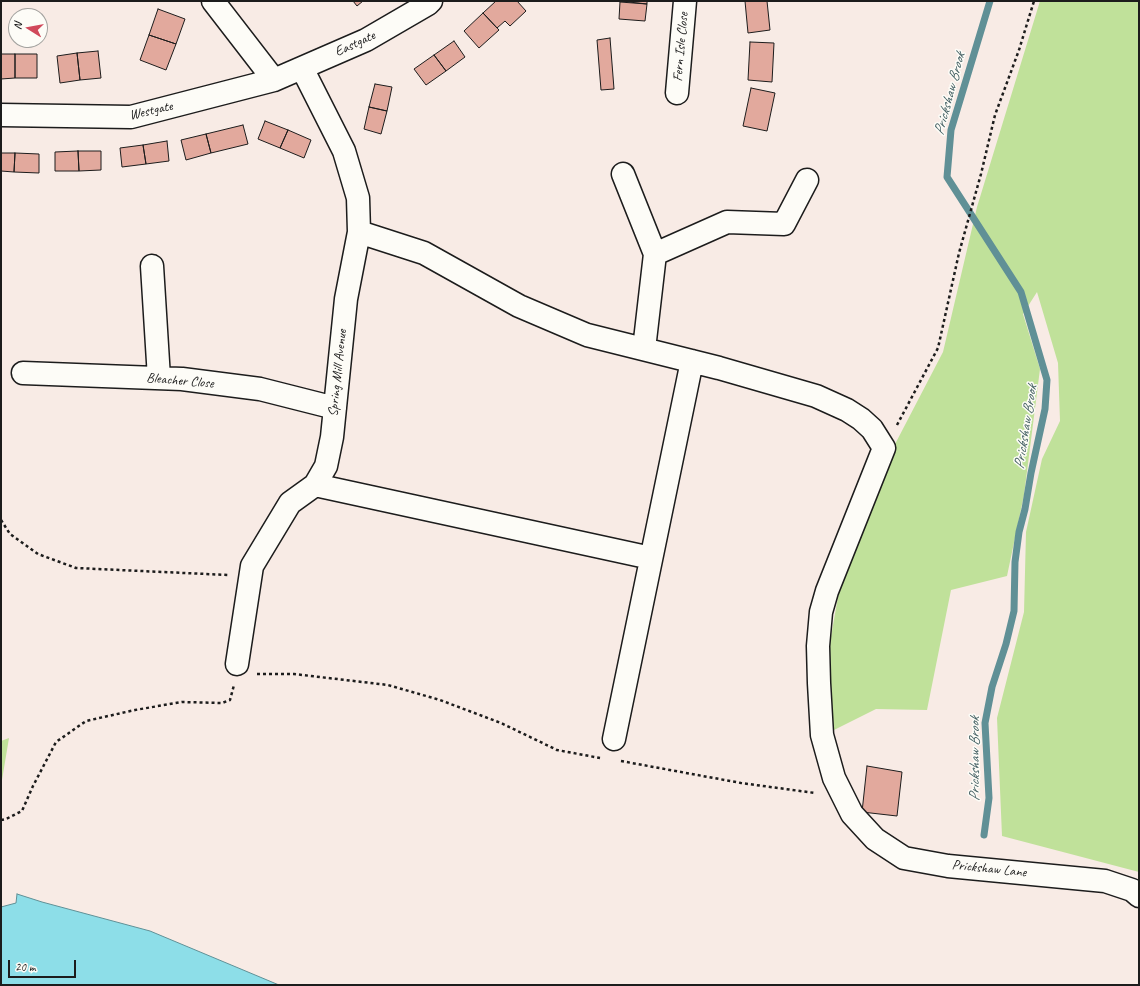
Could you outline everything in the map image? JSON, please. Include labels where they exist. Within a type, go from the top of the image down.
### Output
[{"type":"street","points":[[213,1],[274,80]]},
{"type":"street","name":"Eastgate","points":[[274,80],[366,40],[431,1]]},
{"type":"street","name":"Fern Isle Close","points":[[677,93],[685,1]]},
{"type":"street","name":"Spring Mill Avenue","points":[[236,669],[252,566],[290,503],[315,485],[326,466],[332,437],[346,299],[359,232],[358,198],[344,151],[302,68]]},
{"type":"street","name":"Westgate","points":[[1,115],[131,117],[274,80]]},
{"type":"street","points":[[623,174],[655,254],[644,349]]},
{"type":"street","points":[[655,254],[727,222],[784,224],[807,180]]},
{"type":"street","points":[[359,232],[424,253],[519,306],[587,335],[692,361],[816,396],[861,419],[872,429],[884,448]]},
{"type":"street","points":[[152,266],[159,378]]},
{"type":"street","points":[[614,739],[692,361]]},
{"type":"street","name":"Bleacher Close","points":[[23,373],[182,379],[260,389],[335,408]]},
{"type":"street","name":"Prickshaw Lane","points":[[884,448],[827,591],[821,612],[818,646],[822,735],[834,778],[852,814],[875,839],[904,858],[948,866],[1105,881],[1132,890],[1139,896]]},
{"type":"street","points":[[315,485],[651,558]]},
{"type":"path","points":[[884,448],[938,348],[959,253],[981,174],[995,115],[1019,50],[1034,1]]},
{"type":"path","points":[[1,520],[10,534],[38,554],[76,568],[251,576]]},
{"type":"path","points":[[1,820],[22,811],[32,786],[56,742],[86,722],[135,710],[182,702],[222,703],[230,700],[233,695],[236,669],[388,685],[440,700],[501,723],[557,750],[600,758]]},
{"type":"path","points":[[616,760],[741,783],[816,793],[842,793]]},
{"type":"green space","points":[[1040,1],[1139,1],[1139,872],[1002,836],[997,718],[1024,612],[1026,532],[1042,459],[1060,421],[1058,363],[1037,292],[1023,314],[1040,369],[1024,495],[1007,576],[951,590],[927,710],[876,709],[832,731],[829,648],[842,574],[893,448],[943,352],[977,207]]},
{"type":"green space","points":[[9,738],[1,786],[1,741]]},
{"type":"water","points":[[17,894],[150,931],[279,985],[1,985],[1,907],[16,903]]},
{"type":"building","points":[[353,1],[363,1],[357,6]]},
{"type":"building","points":[[496,1],[517,1],[526,11],[510,26],[505,21],[497,28],[483,13]]},
{"type":"building","points":[[620,1],[647,1],[647,4]]},
{"type":"building","points":[[745,1],[767,1],[770,30],[748,33]]},
{"type":"building","points":[[620,2],[647,4],[645,21],[619,19]]},
{"type":"building","points":[[158,9],[185,19],[176,44],[149,35]]},
{"type":"building","points":[[483,13],[499,30],[479,48],[464,31]]},
{"type":"building","points":[[149,35],[176,44],[166,70],[140,60]]},
{"type":"building","points":[[610,38],[614,89],[601,90],[597,40]]},
{"type":"building","points":[[454,41],[465,57],[446,71],[434,55]]},
{"type":"building","points":[[750,42],[774,43],[772,82],[748,80]]},
{"type":"building","points":[[98,51],[101,78],[80,80],[77,53]]},
{"type":"building","points":[[77,53],[80,80],[60,83],[57,56]]},
{"type":"building","points":[[1,54],[15,54],[15,78],[1,79]]},
{"type":"building","points":[[15,54],[37,54],[37,78],[15,78]]},
{"type":"building","points":[[434,55],[446,71],[426,85],[414,69]]},
{"type":"building","points":[[375,84],[392,87],[387,111],[369,107]]},
{"type":"building","points":[[751,88],[775,93],[767,131],[743,126]]},
{"type":"building","points":[[369,107],[387,111],[381,134],[364,129]]},
{"type":"building","points":[[265,121],[288,130],[280,148],[258,139]]},
{"type":"building","points":[[243,125],[248,144],[211,153],[206,134]]},
{"type":"building","points":[[288,130],[311,140],[304,158],[280,148]]},
{"type":"building","points":[[206,134],[211,153],[186,160],[181,140]]},
{"type":"building","points":[[167,141],[169,161],[146,164],[143,145]]},
{"type":"building","points":[[143,145],[146,164],[122,167],[120,148]]},
{"type":"building","points":[[78,151],[79,171],[55,171],[55,152]]},
{"type":"building","points":[[78,151],[101,151],[101,170],[79,171]]},
{"type":"building","points":[[1,153],[15,153],[14,172],[1,171]]},
{"type":"building","points":[[15,153],[39,154],[39,173],[14,172]]},
{"type":"building","points":[[867,766],[902,772],[897,816],[862,812]]},
{"type":"waterway","name":"Prickshaw Brook","points":[[984,835],[989,798],[985,723],[992,687],[1006,644],[1014,611],[1015,562],[1019,532],[1045,409],[1047,380],[1021,292],[947,177],[951,130],[990,1]]}]
